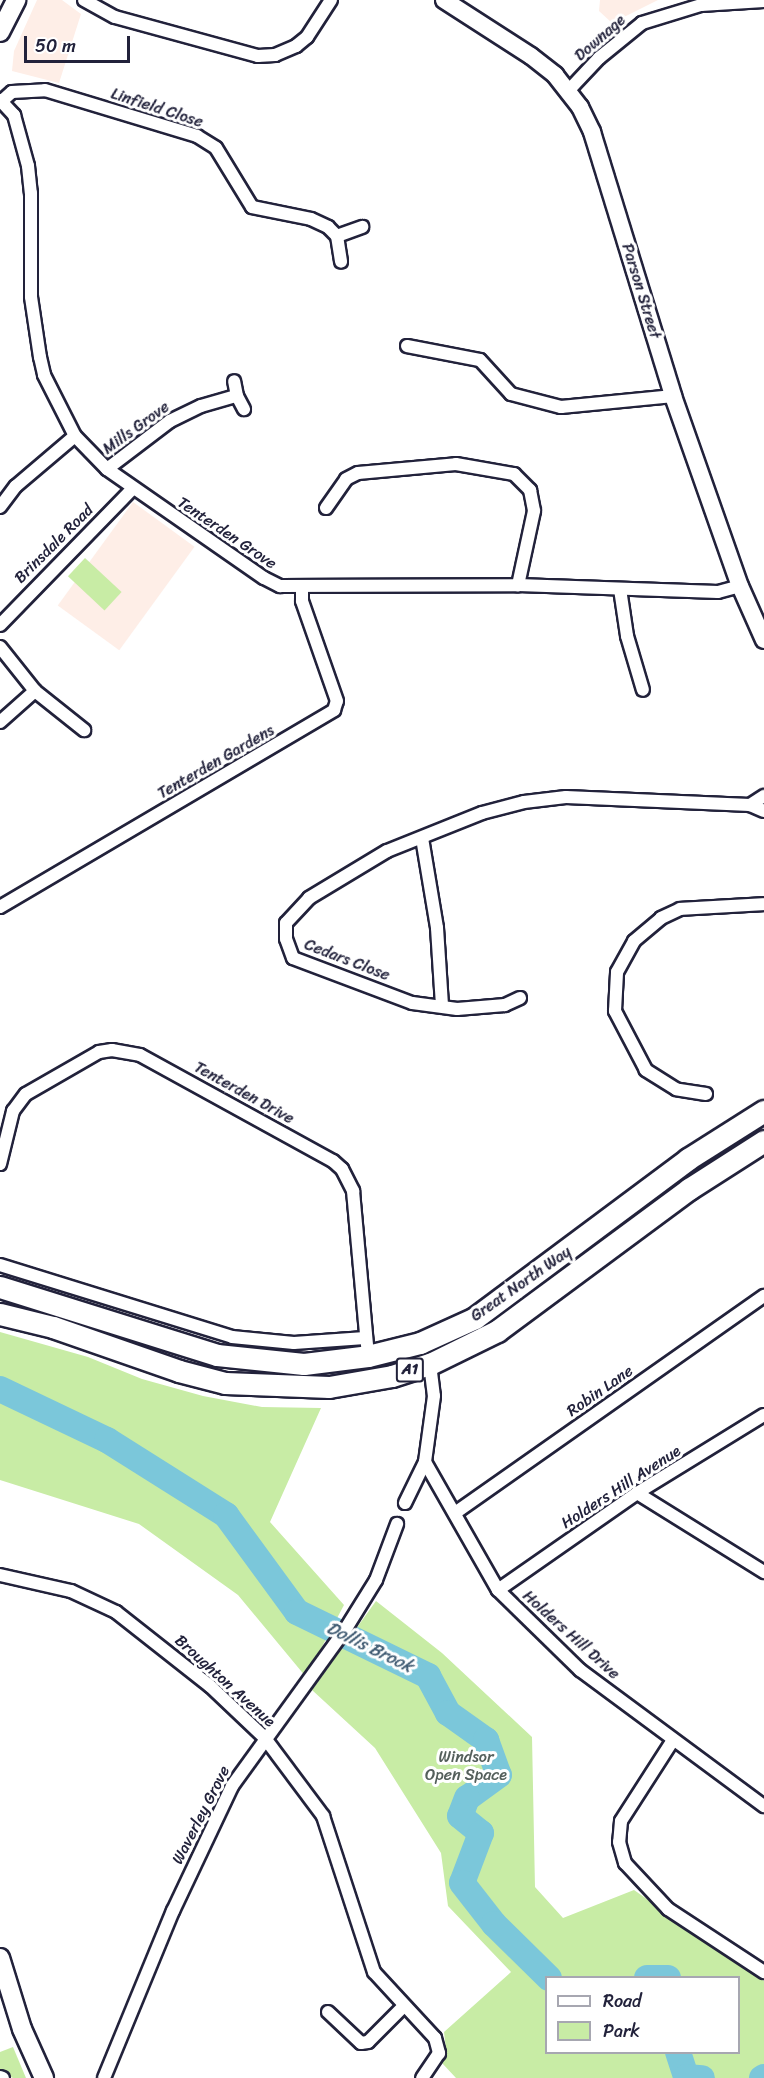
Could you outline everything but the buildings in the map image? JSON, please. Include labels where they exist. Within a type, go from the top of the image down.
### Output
[{"type":"highway","name":"Great North Way","points":[[0,1287],[217,1355],[304,1364],[366,1347],[420,1343],[475,1318],[703,1148],[764,1111]]},
{"type":"highway","name":"Great North Way","points":[[0,1314],[53,1327],[179,1371],[254,1387],[329,1387],[430,1364],[513,1321],[689,1189],[764,1141]]},
{"type":"main road","points":[[0,33],[16,0]]},
{"type":"main road","name":"Parson Street","points":[[444,0],[531,56],[569,90],[592,132],[673,396],[740,586],[763,636]]},
{"type":"main road","points":[[0,1958],[22,2029],[44,2078]]},
{"type":"street","points":[[84,0],[115,17],[258,56],[275,56],[296,46],[307,37],[331,0]]},
{"type":"street","name":"Downage","points":[[569,90],[599,58],[642,23],[701,5],[764,1]]},
{"type":"street","name":"Linfield Close","points":[[1,100],[12,92],[45,90],[197,136],[216,148],[252,207],[318,221],[337,236]]},
{"type":"street","name":"Tenterden Grove","points":[[1,100],[14,115],[28,166],[32,193],[31,297],[40,357],[44,375],[75,436],[107,469],[272,583],[302,586],[518,585],[718,592],[740,586]]},
{"type":"street","points":[[341,262],[337,236],[362,227]]},
{"type":"street","points":[[407,346],[480,360],[511,394],[561,406],[673,396]]},
{"type":"street","points":[[234,381],[237,396],[244,409]]},
{"type":"street","name":"Mills Grove","points":[[107,469],[170,421],[201,406],[237,396]]},
{"type":"street","points":[[0,507],[16,486],[75,436]]},
{"type":"street","points":[[326,508],[346,479],[358,473],[456,464],[514,474],[530,490],[534,511],[518,585]]},
{"type":"street","name":"Brinsdale Road","points":[[0,625],[133,488]]},
{"type":"street","name":"Tenterden Gardens","points":[[0,907],[334,710],[337,701],[302,601],[302,586]]},
{"type":"street","points":[[620,589],[627,636],[643,690]]},
{"type":"street","points":[[0,647],[35,691],[84,730]]},
{"type":"street","points":[[0,722],[35,691]]},
{"type":"street","points":[[750,805],[764,796]]},
{"type":"street","name":"Cedars Close","points":[[520,998],[505,1005],[457,1010],[412,1003],[293,958],[286,939],[286,923],[309,898],[387,851],[482,813],[556,798],[750,805],[764,811]]},
{"type":"street","points":[[422,838],[437,928],[442,1006]]},
{"type":"street","points":[[706,1094],[676,1089],[646,1070],[615,1011],[617,972],[634,941],[662,918],[680,909],[764,904]]},
{"type":"street","name":"Tenterden Drive","points":[[0,1164],[13,1111],[26,1094],[99,1052],[112,1050],[140,1055],[333,1161],[342,1169],[352,1191],[366,1347]]},
{"type":"street","name":"Great North Way","points":[[0,1265],[232,1337],[366,1347]]},
{"type":"street","name":"Robin Lane","points":[[455,1513],[764,1296]]},
{"type":"street","points":[[405,1503],[424,1462],[434,1396],[430,1364]]},
{"type":"street","name":"Holders Hill Avenue","points":[[498,1590],[637,1493],[764,1415]]},
{"type":"street","name":"Holders Hill Drive","points":[[424,1462],[498,1590],[580,1670],[764,1806]]},
{"type":"street","points":[[637,1493],[764,1572]]},
{"type":"street","name":"Waverley Grove","points":[[104,2078],[172,1911],[232,1786],[264,1737],[345,1630],[376,1580],[397,1524]]},
{"type":"street","name":"Broughton Avenue","points":[[0,1575],[71,1591],[116,1612],[210,1686],[264,1737],[322,1816],[374,1972],[403,2007],[435,2038],[439,2053],[422,2078]]},
{"type":"street","points":[[673,1740],[621,1821],[619,1842],[625,1863],[668,1909],[764,1972]]},
{"type":"street","points":[[328,2012],[361,2043],[368,2042],[403,2007]]},
{"type":"shaded area","points":[[37,0],[62,0],[81,14],[59,83],[12,71],[14,51]]},
{"type":"shaded area","points":[[600,0],[658,0],[612,23],[599,11]]},
{"type":"shaded area","points":[[133,502],[194,547],[119,650],[58,606]]},
{"type":"green space","points":[[85,558],[122,592],[105,610],[68,576]]},
{"type":"green space","points":[[0,1332],[88,1357],[142,1379],[203,1396],[262,1407],[321,1408],[270,1522],[344,1605],[306,1677],[238,1595],[139,1524],[0,1480]]},
{"type":"green space","name":"Windsor Open Space","points":[[376,1601],[442,1653],[532,1737],[535,1887],[563,1918],[634,1890],[764,1981],[764,2078],[456,2078],[442,2063],[446,2049],[444,2032],[511,1972],[448,1906],[441,1853],[375,1748],[312,1690]]},
{"type":"green space","points":[[13,2047],[26,2078],[13,2078],[0,2072],[0,2052]]},
{"type":"waterway","name":"Dollis Brook","points":[[0,1389],[107,1440],[226,1515],[297,1612],[428,1676],[448,1713],[486,1740],[499,1775],[467,1798],[460,1816],[481,1833],[462,1883],[494,1924],[547,1976]]},
{"type":"waterway","name":"Dollis Brook","points":[[679,2054],[686,2077],[702,2078]]}]
